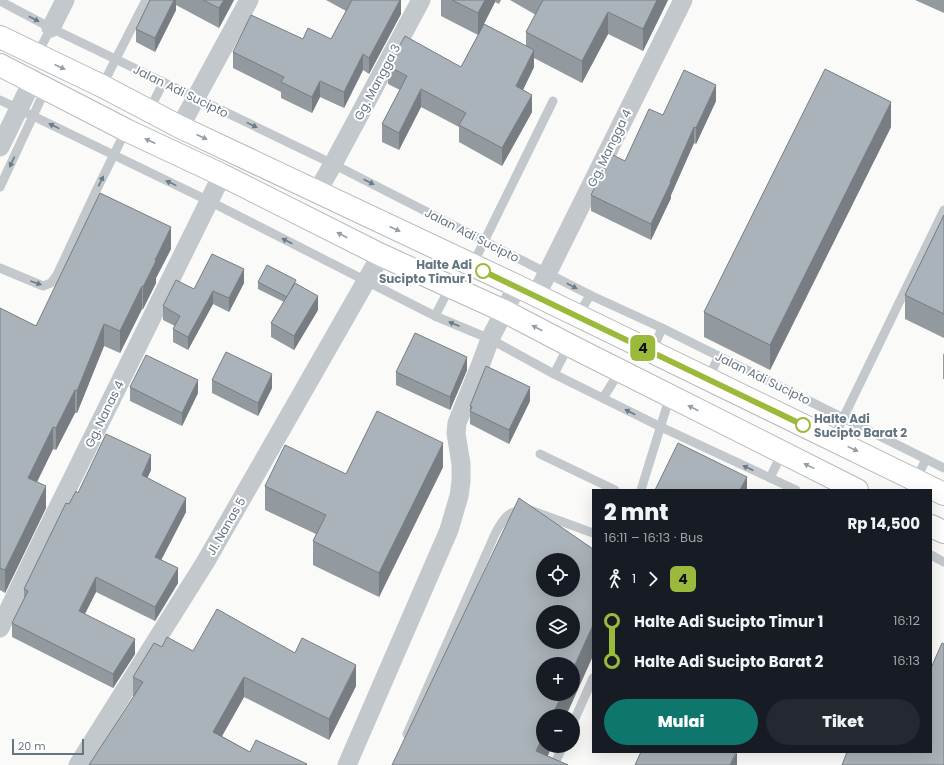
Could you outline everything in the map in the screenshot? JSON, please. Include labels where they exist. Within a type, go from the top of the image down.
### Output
[{"type":"highway","name":"Jalan Adi Sucipto","points":[[0,37],[36,56],[102,86],[180,127],[517,286],[944,494]]},
{"type":"highway","points":[[0,66],[126,130],[222,175],[382,255],[504,311],[852,489]]},
{"type":"highway","points":[[932,526],[944,532]]},
{"type":"street","points":[[51,28],[65,0]]},
{"type":"street","points":[[180,127],[249,0]]},
{"type":"street","name":"Gg. Mangga 3","points":[[317,192],[421,0]]},
{"type":"street","name":"Gg. Mangga 4","points":[[536,296],[683,0]]},
{"type":"street","points":[[0,147],[26,112],[39,85]]},
{"type":"street","name":"Gg. Nanas 4","points":[[0,628],[222,175]]},
{"type":"street","name":"Jl. Nanas 5","points":[[78,765],[206,561],[382,255]]},
{"type":"street","points":[[347,765],[449,530],[459,496],[461,481],[461,464],[456,433],[457,422],[490,339],[517,286]]},
{"type":"lane","points":[[102,86],[146,0]]},
{"type":"lane","name":"Jalan Adi Sucipto","points":[[0,1],[51,28],[163,83],[333,164],[590,295],[662,328],[944,468]]},
{"type":"lane","points":[[36,56],[51,28]]},
{"type":"lane","points":[[149,110],[163,83]]},
{"type":"lane","points":[[0,100],[209,201],[435,316],[490,339],[554,374],[661,428],[794,489]]},
{"type":"lane","points":[[472,266],[553,101]]},
{"type":"lane","points":[[0,187],[26,112]]},
{"type":"lane","points":[[0,268],[43,286],[51,283],[57,275],[126,130]]},
{"type":"lane","points":[[833,439],[944,210]]},
{"type":"lane","points":[[435,316],[450,287]]},
{"type":"lane","points":[[578,316],[590,295]]},
{"type":"lane","points":[[652,352],[662,328]]},
{"type":"lane","points":[[554,374],[569,345]]},
{"type":"lane","points":[[708,380],[719,356]]},
{"type":"lane","points":[[603,398],[620,371]]},
{"type":"lane","points":[[641,489],[670,396]]},
{"type":"lane","points":[[770,478],[782,453]]},
{"type":"lane","points":[[540,454],[613,489]]},
{"type":"lane","points":[[916,480],[926,459]]},
{"type":"lane","points":[[403,743],[495,534],[505,517],[520,510],[530,510],[592,533]]},
{"type":"lane","points":[[932,556],[944,562]]},
{"type":"lane","points":[[579,709],[592,680]]},
{"type":"lane","points":[[554,765],[560,753]]},
{"type":"building","points":[[150,0],[174,0],[155,38],[136,29]]},
{"type":"building","points":[[203,0],[224,0],[219,8]]},
{"type":"building","points":[[352,0],[400,0],[369,58],[363,54],[344,92],[320,81],[312,97],[281,82],[284,77],[233,52],[251,15],[303,39],[308,28],[331,39]]},
{"type":"building","points":[[452,0],[485,0],[478,13]]},
{"type":"building","points":[[543,0],[657,0],[643,29],[608,12],[582,61],[526,32]]},
{"type":"building","points":[[484,24],[534,50],[516,86],[532,95],[502,148],[459,125],[466,113],[421,89],[399,133],[382,124],[407,76],[388,66],[405,36],[461,67]]},
{"type":"building","points":[[825,69],[891,102],[770,345],[704,312]]},
{"type":"building","points":[[684,70],[716,85],[696,128],[694,127],[671,182],[651,224],[591,195],[611,154],[625,161],[649,109],[663,115]]},
{"type":"building","points":[[100,193],[171,227],[155,260],[156,261],[120,331],[104,324],[77,391],[75,390],[56,428],[53,427],[28,478],[46,486],[5,570],[0,568],[0,308],[36,326]]},
{"type":"building","points":[[944,215],[944,314],[905,295]]},
{"type":"building","points":[[212,254],[244,269],[229,298],[213,291],[188,337],[173,329],[180,316],[163,306],[176,280],[194,289]]},
{"type":"building","points":[[267,265],[296,280],[287,297],[258,282]]},
{"type":"building","points":[[295,283],[318,296],[294,336],[271,323]]},
{"type":"building","points":[[415,333],[467,357],[450,397],[396,372]]},
{"type":"building","points":[[226,352],[272,374],[258,403],[212,380]]},
{"type":"building","points":[[146,355],[198,380],[182,413],[130,387]]},
{"type":"building","points":[[486,366],[530,387],[509,430],[470,411],[472,407],[470,406]]},
{"type":"building","points":[[377,411],[443,443],[379,573],[313,541],[326,515],[265,486],[285,445],[346,474]]},
{"type":"building","points":[[106,434],[151,455],[142,475],[186,498],[155,557],[178,568],[155,607],[96,577],[79,611],[135,639],[113,674],[12,623],[28,591],[24,589],[66,503],[69,504],[76,491],[78,493]]},
{"type":"building","points":[[678,443],[747,477],[741,489],[655,489]]},
{"type":"building","points":[[519,498],[592,548],[592,627],[578,657],[536,657],[536,701],[559,701],[555,709],[536,709],[536,753],[541,753],[568,765],[392,765]]},
{"type":"building","points":[[217,609],[295,653],[302,638],[356,665],[329,719],[244,677],[213,732],[250,752],[256,740],[307,764],[89,765],[143,682],[133,677],[154,643],[162,647],[167,637],[193,651]]},
{"type":"building","points":[[942,643],[944,644],[944,765],[842,765],[847,753],[932,753],[932,666]]},
{"type":"building","points":[[641,753],[736,753],[730,765],[635,765]]},
{"type":"bus line","name":"4","points":[[483,271],[803,425]]},
{"type":"place","name":"Halte Adi Sucipto Timur 1","points":[[483,271]]},
{"type":"place","name":"Halte Adi Sucipto Barat 2","points":[[803,425]]}]
